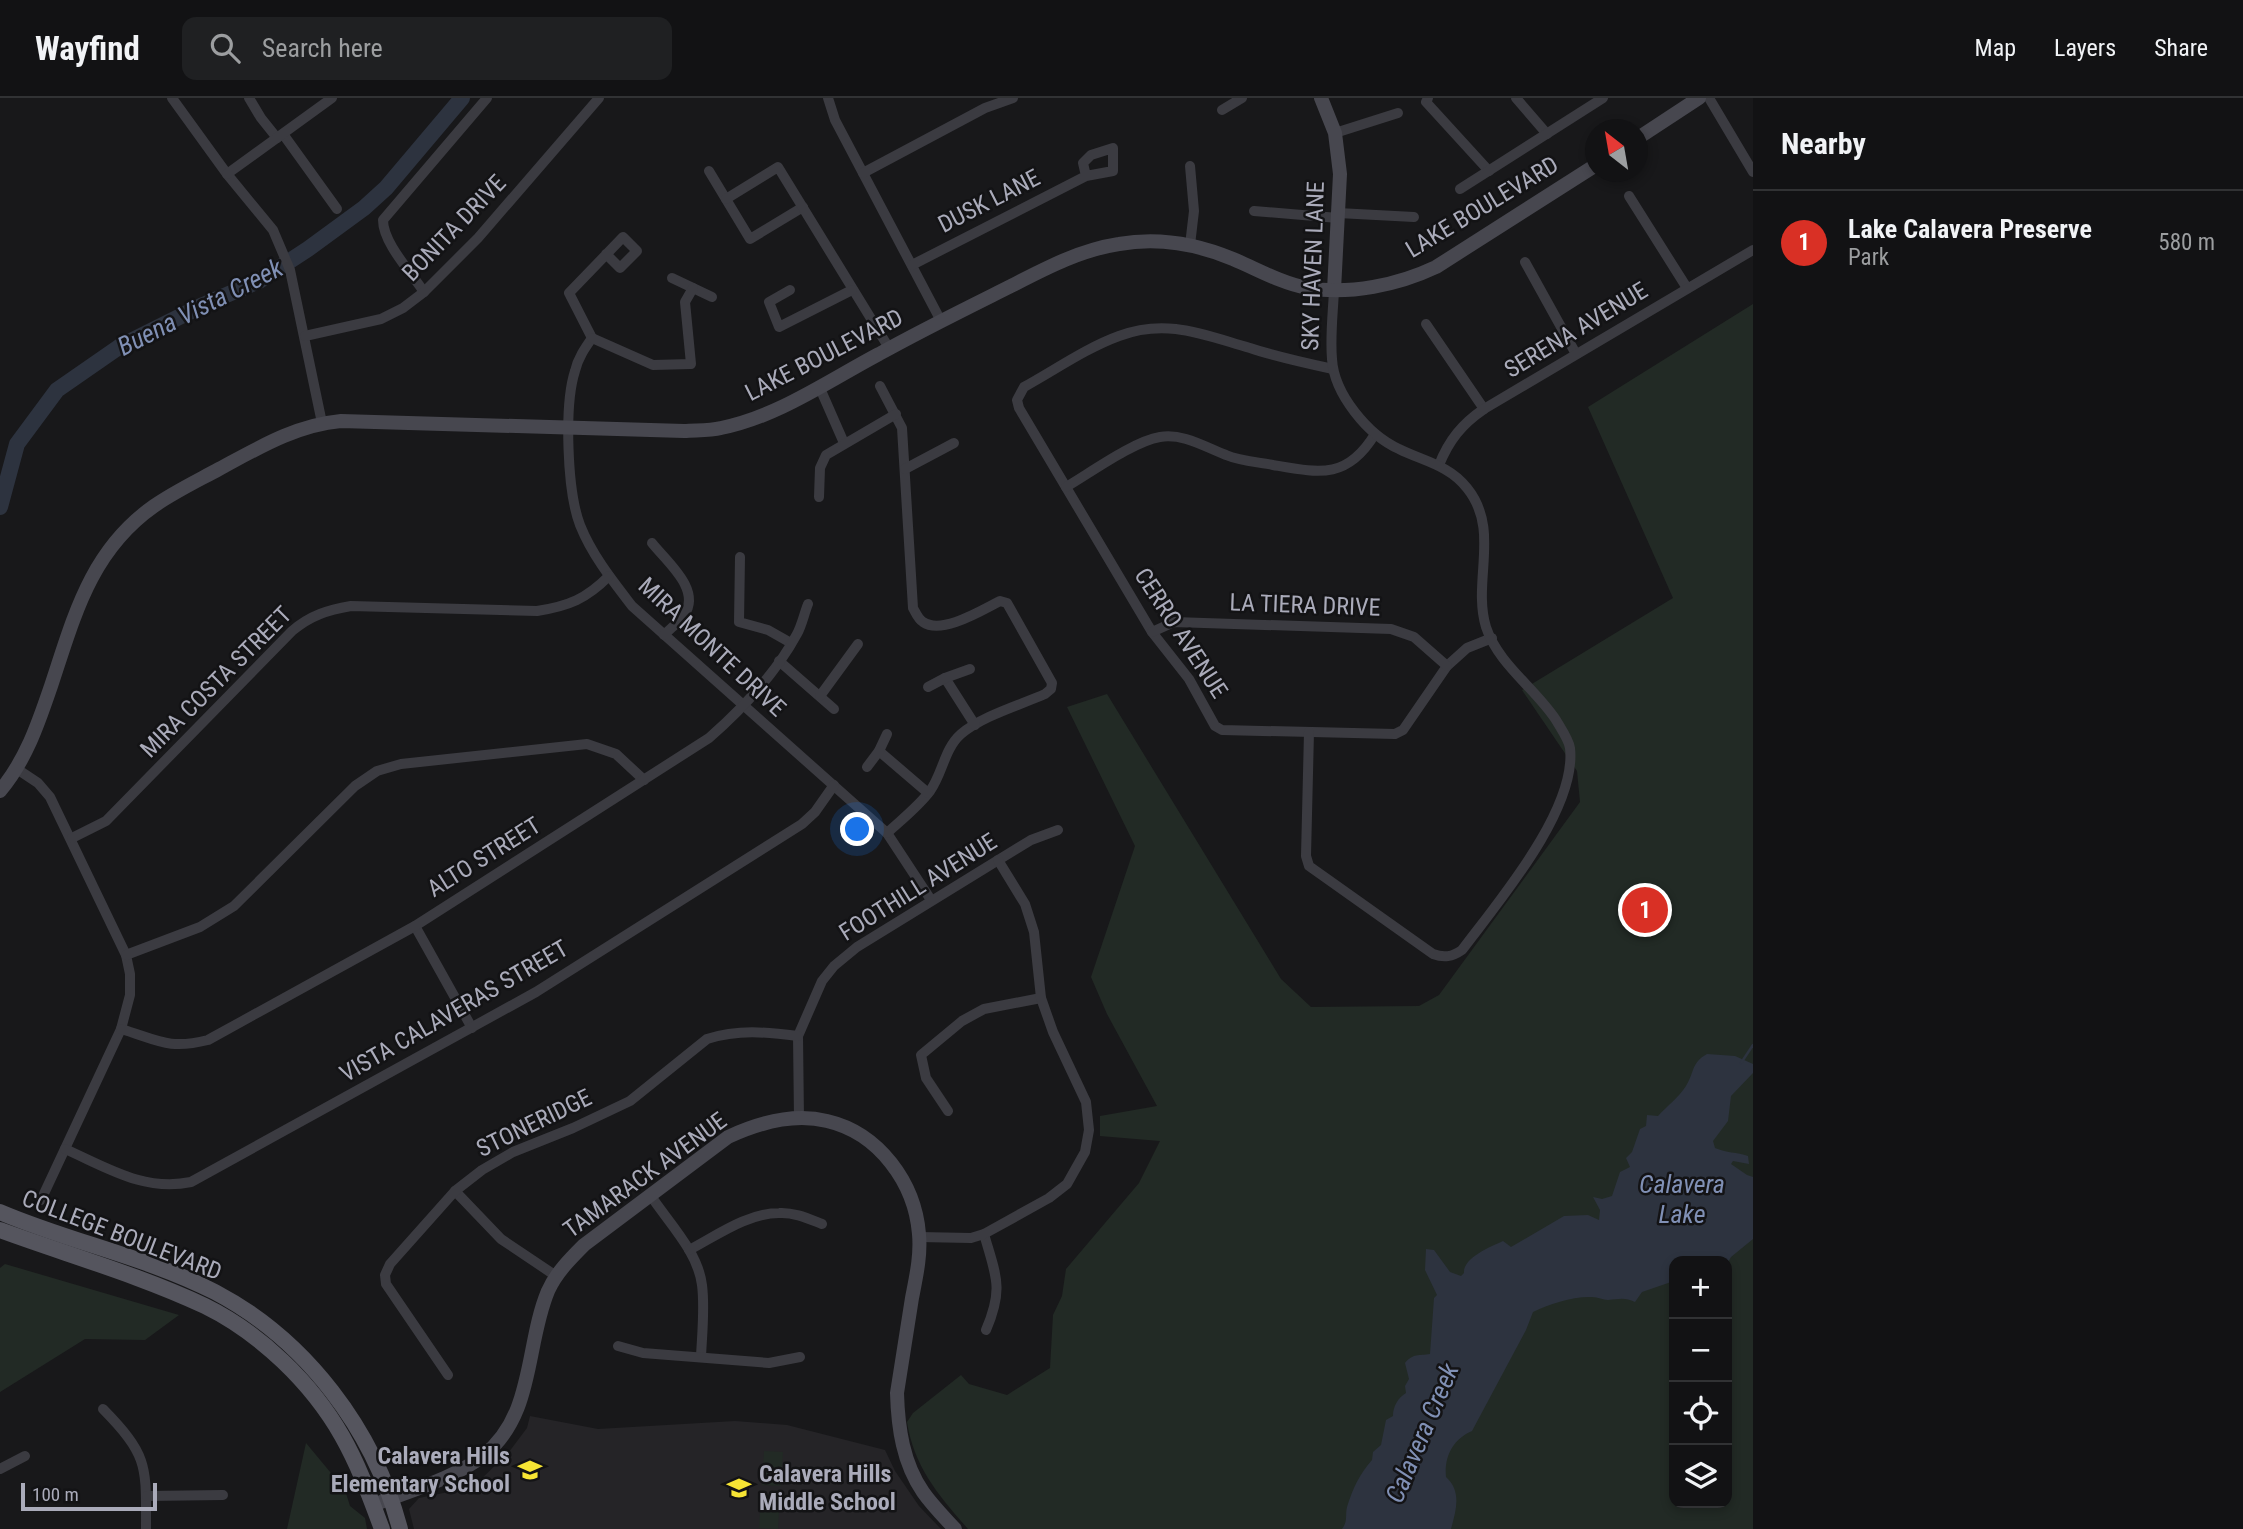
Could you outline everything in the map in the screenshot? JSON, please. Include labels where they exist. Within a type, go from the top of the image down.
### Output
[{"type":"main road","name":"SKY HAVEN LANE","points":[[1321,98],[1335,133],[1340,174],[1334,290]]},
{"type":"main road","points":[[1648,131],[1699,98]]},
{"type":"main road","name":"LAKE BOULEVARD","points":[[0,791],[17,769],[39,723],[78,602],[93,572],[112,546],[147,511],[178,491],[275,439],[322,422],[341,421],[684,431],[719,429],[772,411],[941,321],[1051,266],[1094,249],[1150,241],[1190,245],[1234,259],[1257,272],[1306,288],[1366,288],[1394,282],[1436,267],[1585,171]]},
{"type":"main road","name":"TAMARACK AVENUE","points":[[373,1505],[466,1468],[485,1454],[502,1436],[518,1410],[542,1309],[556,1276],[583,1245],[728,1137],[754,1125],[799,1119],[827,1121],[853,1131],[887,1158],[903,1179],[916,1211],[918,1261],[897,1394],[897,1413],[902,1447],[913,1474],[923,1492],[955,1529]]},
{"type":"main road","name":"COLLEGE BOULEVARD","points":[[0,1212],[166,1271],[215,1292],[276,1333],[321,1376],[345,1408],[369,1449],[400,1529]]},
{"type":"main road","name":"COLLEGE BOULEVARD","points":[[0,1230],[160,1287],[207,1307],[265,1346],[307,1387],[341,1434],[364,1479],[382,1529]]},
{"type":"street","points":[[172,98],[227,174],[273,230],[290,270],[322,422]]},
{"type":"street","points":[[249,98],[261,118],[280,136],[337,209]]},
{"type":"street","points":[[227,174],[332,98]]},
{"type":"street","points":[[424,292],[383,230],[383,220],[487,98]]},
{"type":"street","name":"BONITA DRIVE","points":[[305,336],[381,319],[403,308],[424,292],[486,229],[599,98]]},
{"type":"street","points":[[828,98],[835,120],[941,321]]},
{"type":"street","points":[[863,173],[985,108],[1013,98]]},
{"type":"street","points":[[1222,110],[1242,98]]},
{"type":"street","points":[[1428,98],[1426,102],[1489,171]]},
{"type":"street","points":[[1516,98],[1547,134]]},
{"type":"street","points":[[1460,189],[1603,98]]},
{"type":"street","points":[[1709,98],[1753,172]]},
{"type":"street","points":[[1335,133],[1398,113]]},
{"type":"street","points":[[1190,166],[1194,211],[1190,245]]},
{"type":"street","points":[[726,199],[778,167],[889,348]]},
{"type":"street","points":[[709,170],[750,239],[803,207]]},
{"type":"street","name":"DUSK LANE","points":[[912,265],[1086,176]]},
{"type":"street","points":[[1629,195],[1687,288]]},
{"type":"street","points":[[1254,211],[1414,217]]},
{"type":"street","name":"SERENA AVENUE","points":[[1439,465],[1458,430],[1484,409],[1753,250]]},
{"type":"street","points":[[606,254],[569,293],[592,338],[653,365],[691,364],[685,302],[693,288]]},
{"type":"street","points":[[1525,262],[1576,354]]},
{"type":"street","points":[[672,278],[712,297]]},
{"type":"street","points":[[790,290],[769,302],[779,327],[852,290]]},
{"type":"street","name":"SKY HAVEN LANE","points":[[1310,732],[1306,856],[1309,866],[1433,954],[1443,957],[1455,955],[1462,950],[1544,837],[1566,785],[1570,747],[1555,719],[1504,659],[1486,626],[1483,603],[1485,533],[1481,514],[1469,490],[1439,465],[1398,449],[1375,434],[1350,404],[1333,369],[1334,290]]},
{"type":"street","points":[[1426,324],[1484,409]]},
{"type":"street","name":"CERRO AVENUE","points":[[1333,369],[1274,355],[1199,331],[1182,328],[1146,329],[1102,343],[1024,387],[1017,400],[1019,408],[1152,632],[1189,679],[1215,726],[1222,730],[1395,734],[1403,730],[1447,666],[1467,648],[1492,638]]},
{"type":"street","name":"MIRA MONTE DRIVE","points":[[592,338],[575,371],[571,388],[570,482],[575,510],[599,563],[632,606],[887,834],[931,900]]},
{"type":"street","points":[[819,386],[844,443]]},
{"type":"street","points":[[880,386],[902,428],[913,608],[920,621],[928,625],[953,624],[1003,601],[1007,603],[1031,643],[1052,683],[1051,689],[1045,694],[975,725],[951,745],[939,776],[928,793],[887,834]]},
{"type":"street","points":[[819,497],[820,468],[826,455],[896,414]]},
{"type":"street","points":[[1066,487],[1141,443],[1161,437],[1186,438],[1230,457],[1314,472],[1345,465],[1366,448],[1375,434]]},
{"type":"street","points":[[905,469],[954,443]]},
{"type":"street","points":[[652,544],[689,589],[691,600],[685,614],[664,635]]},
{"type":"street","points":[[740,556],[739,622],[768,629],[791,643]]},
{"type":"street","name":"MIRA COSTA STREET","points":[[72,838],[106,821],[292,631],[324,610],[351,606],[537,611],[566,606],[580,600],[609,576]]},
{"type":"street","name":"ALTO STREET","points":[[121,1029],[154,1041],[185,1046],[208,1040],[415,926],[709,738],[742,705],[779,661],[797,633],[808,604]]},
{"type":"street","name":"LA TIERA DRIVE","points":[[1152,632],[1174,622],[1391,629],[1414,638],[1447,666]]},
{"type":"street","points":[[820,696],[858,644]]},
{"type":"street","points":[[779,661],[834,709]]},
{"type":"street","points":[[928,687],[970,669]]},
{"type":"street","points":[[945,678],[975,725]]},
{"type":"street","points":[[867,767],[887,734]]},
{"type":"street","points":[[126,955],[200,927],[234,906],[355,786],[377,771],[401,764],[587,744],[616,754],[644,780]]},
{"type":"street","points":[[879,751],[928,793]]},
{"type":"street","points":[[17,769],[38,783],[50,797],[126,955],[130,974],[130,995],[121,1029],[41,1200]]},
{"type":"street","name":"VISTA CALAVERAS STREET","points":[[65,1149],[135,1180],[154,1185],[191,1182],[536,992],[802,824],[815,812],[834,785]]},
{"type":"street","name":"FOOTHILL AVENUE","points":[[799,1119],[798,1036],[822,981],[834,966],[857,947],[931,900],[1031,840],[1058,830]]},
{"type":"street","points":[[919,1237],[971,1238],[984,1234],[1049,1198],[1068,1184],[1085,1152],[1089,1130],[1086,1102],[1053,1032],[1041,998],[1034,932],[1025,904],[999,860]]},
{"type":"street","points":[[415,926],[472,1028]]},
{"type":"street","points":[[948,1111],[926,1078],[921,1055],[962,1021],[984,1009],[1041,998]]},
{"type":"street","name":"STONERIDGE","points":[[447,1375],[386,1284],[385,1275],[390,1264],[455,1191],[482,1170],[513,1152],[630,1101],[707,1039],[721,1034],[753,1031],[798,1036]]},
{"type":"street","points":[[455,1191],[501,1239],[556,1276]]},
{"type":"street","points":[[651,1196],[689,1250],[702,1285],[701,1357]]},
{"type":"street","points":[[689,1250],[748,1219],[779,1213],[802,1216],[822,1224]]},
{"type":"street","points":[[984,1234],[999,1284],[997,1302],[986,1330]]},
{"type":"street","points":[[618,1346],[643,1353],[769,1363],[800,1357]]},
{"type":"street","points":[[103,1409],[135,1446],[142,1459],[147,1496],[146,1529]]},
{"type":"street","points":[[0,1469],[25,1456]]},
{"type":"street","points":[[147,1496],[223,1495]]},
{"type":"shaded area","points":[[1753,304],[1753,1529],[968,1529],[929,1480],[915,1453],[907,1422],[913,1413],[961,1375],[969,1384],[1007,1395],[1050,1368],[1053,1315],[1062,1296],[1066,1269],[1139,1183],[1160,1141],[1100,1136],[1100,1116],[1157,1106],[1107,1014],[1091,977],[1135,846],[1067,707],[1107,694],[1281,979],[1311,1007],[1419,1006],[1439,995],[1580,802],[1577,771],[1522,690],[1673,598],[1588,407]]},
{"type":"shaded area","points":[[5,1264],[179,1315],[145,1340],[85,1339],[0,1392],[0,1268]]},
{"type":"shaded area","name":"Calavera Hills Middle School","points":[[530,1416],[598,1429],[735,1421],[787,1425],[885,1450],[895,1471],[919,1506],[941,1529],[414,1529],[409,1509],[419,1498],[473,1487],[509,1452],[527,1428]]},
{"type":"shaded area","points":[[306,1443],[345,1490],[350,1506],[365,1518],[367,1529],[287,1529]]},
{"type":"shaded area","points":[[764,1451],[783,1452],[781,1486],[762,1485]]},
{"type":"shaded area","points":[[761,1494],[780,1495],[778,1529],[759,1528]]},
{"type":"water","name":"Calavera Lake","points":[[1707,1054],[1735,1056],[1753,1064],[1753,1073],[1731,1096],[1728,1121],[1713,1141],[1715,1148],[1748,1156],[1749,1164],[1733,1161],[1731,1164],[1753,1177],[1753,1239],[1732,1256],[1669,1256],[1669,1283],[1642,1292],[1635,1302],[1585,1297],[1562,1301],[1533,1312],[1472,1431],[1455,1444],[1448,1456],[1446,1477],[1456,1495],[1451,1529],[1342,1529],[1354,1488],[1372,1460],[1373,1452],[1381,1445],[1386,1420],[1393,1416],[1396,1403],[1406,1393],[1405,1386],[1409,1379],[1405,1363],[1414,1356],[1430,1354],[1434,1298],[1437,1295],[1425,1270],[1426,1249],[1434,1250],[1450,1272],[1461,1276],[1472,1258],[1485,1250],[1503,1241],[1511,1247],[1564,1216],[1588,1215],[1599,1220],[1600,1210],[1593,1197],[1602,1199],[1612,1196],[1620,1172],[1630,1167],[1626,1158],[1632,1152],[1640,1129],[1646,1126],[1647,1115],[1658,1116],[1676,1098],[1702,1057]]},
{"type":"waterway","name":"Buena Vista Creek","points":[[0,507],[17,444],[57,390],[119,347],[203,305],[259,281],[308,249],[364,208],[386,188],[462,98]]},
{"type":"waterway","name":"Calavera Creek","points":[[1741,1063],[1753,1045]]},
{"type":"place","name":"Lake Calavera Preserve","points":[[1645,910]]},
{"type":"place","name":"Calavera Hills Elementary School","points":[[530,1470]]},
{"type":"place","name":"Calavera Hills Middle School","points":[[739,1488]]}]
